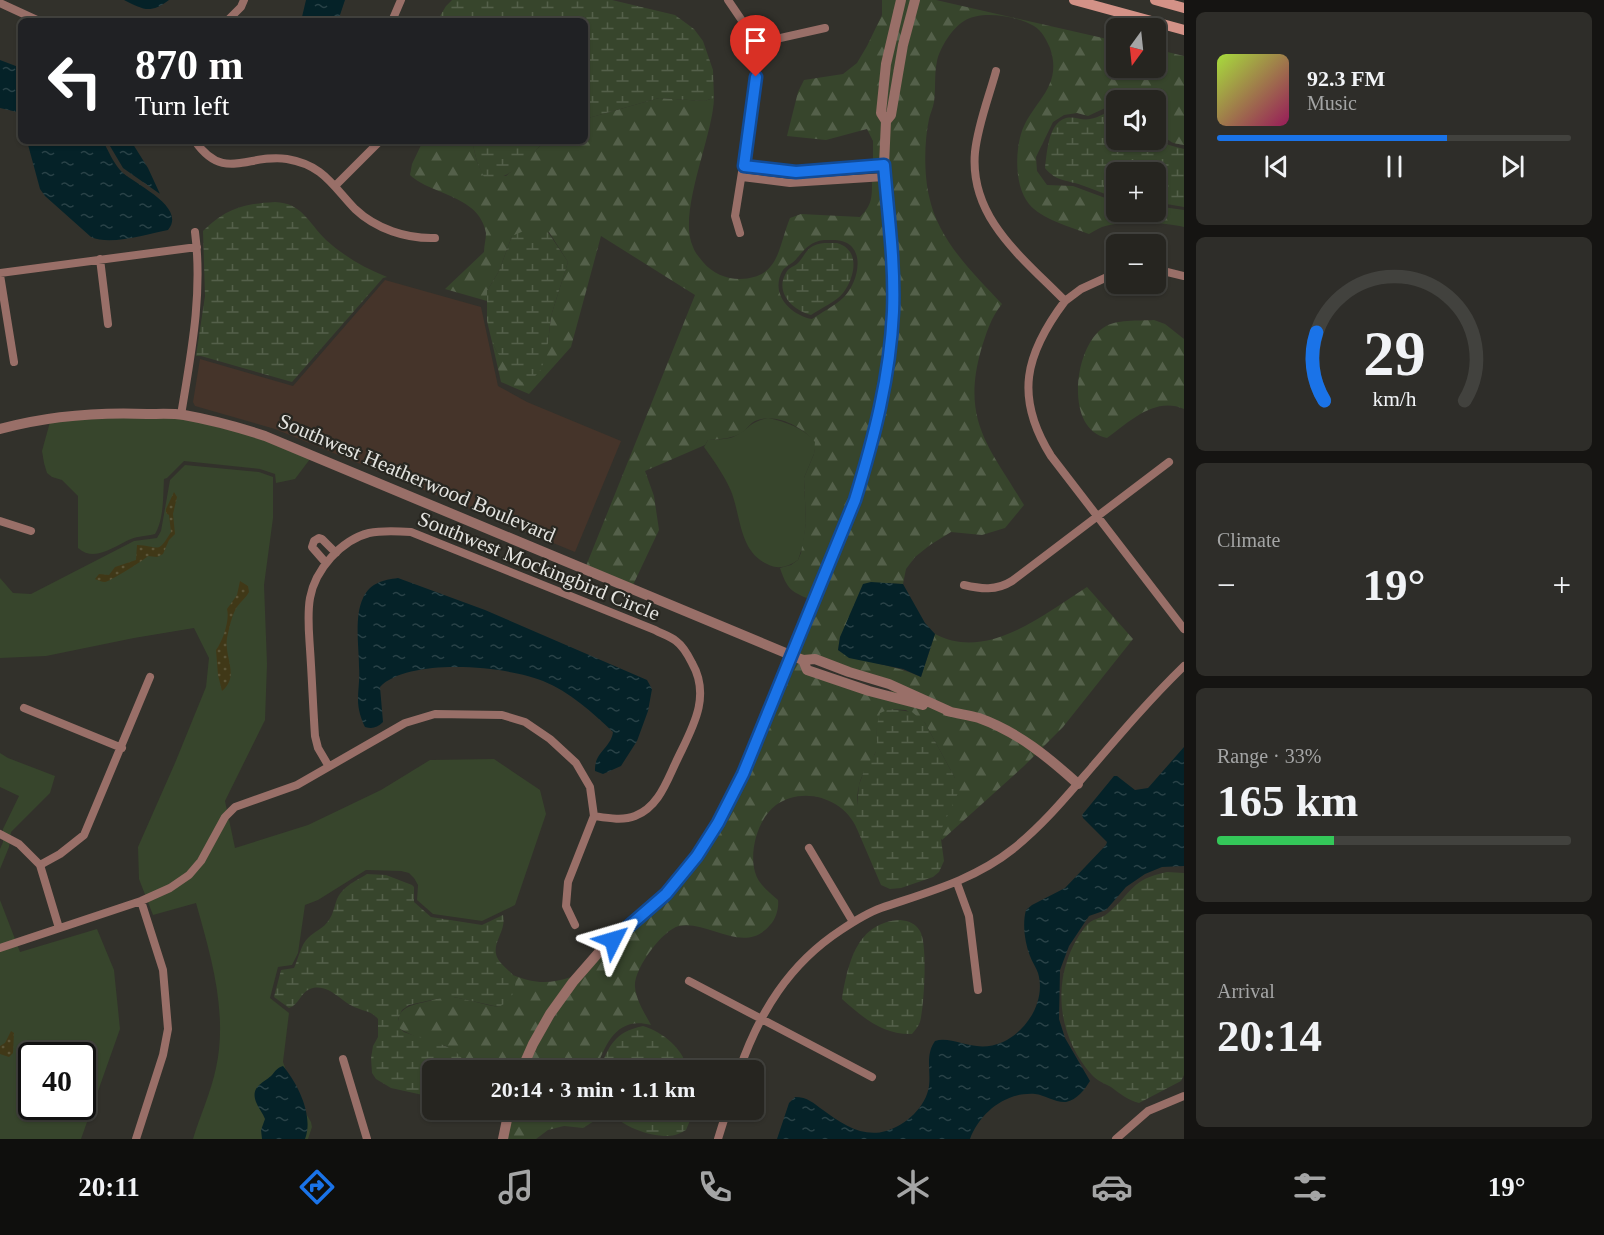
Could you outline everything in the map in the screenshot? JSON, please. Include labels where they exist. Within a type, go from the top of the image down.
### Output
[{"type":"main road","points":[[1074,0],[1184,30]]},
{"type":"main road","points":[[1155,0],[1184,8]]},
{"type":"street","points":[[229,18],[241,7],[244,0]]},
{"type":"street","points":[[393,18],[401,0]]},
{"type":"street","points":[[728,0],[746,25],[754,44],[757,63],[755,91],[735,216],[740,233]]},
{"type":"street","points":[[526,1060],[550,1014],[573,982],[600,951],[666,894],[709,840],[736,790],[798,658],[855,500],[880,410],[889,358],[893,311],[884,165],[886,121],[881,113],[891,36],[901,0]]},
{"type":"street","points":[[886,121],[891,115],[903,45],[915,0]]},
{"type":"street","points":[[0,3],[32,18]]},
{"type":"street","points":[[754,44],[825,28]]},
{"type":"street","points":[[996,71],[975,152],[978,191],[986,213],[1001,235],[1065,301]]},
{"type":"street","points":[[197,144],[208,157],[224,164],[239,164],[264,158],[285,159],[310,166],[336,185],[355,208],[368,219],[382,227],[416,238],[435,238]]},
{"type":"street","points":[[336,185],[377,144]]},
{"type":"street","points":[[744,166],[796,172],[884,165]]},
{"type":"street","points":[[742,177],[790,183],[885,177]]},
{"type":"street","points":[[181,415],[196,318],[197,248],[195,232]]},
{"type":"street","points":[[14,362],[0,274],[197,248]]},
{"type":"street","points":[[100,259],[108,324]]},
{"type":"street","points":[[1166,272],[1184,276]]},
{"type":"street","points":[[1106,278],[1081,289],[1065,301],[1046,326],[1035,350],[1029,378],[1029,400],[1039,437],[1051,456],[1184,629]]},
{"type":"street","name":"Southwest Heatherwood Boulevard","points":[[0,429],[64,416],[109,412],[181,415],[224,423],[265,436],[798,658],[807,670],[877,687],[951,712],[978,718],[1013,734],[1045,754],[1078,784]]},
{"type":"street","points":[[964,585],[987,589],[1006,585],[1169,462]]},
{"type":"street","points":[[0,522],[31,531]]},
{"type":"street","name":"Southwest Mockingbird Circle","points":[[328,765],[318,748],[315,736],[309,620],[310,599],[314,585],[326,563],[348,544],[368,534],[388,530],[411,531],[677,641],[688,655],[698,674],[702,695],[698,715],[662,794],[650,808],[634,817],[612,819],[594,816]]},
{"type":"street","points":[[326,563],[312,547],[314,541],[322,539],[336,553]]},
{"type":"street","points":[[743,1060],[760,1018],[771,1000],[791,972],[828,938],[879,909],[957,883],[1011,851],[1041,826],[1154,695],[1184,666]]},
{"type":"street","points":[[40,865],[60,854],[84,836],[150,678]]},
{"type":"street","points":[[24,708],[122,748]]},
{"type":"street","points":[[0,948],[141,901],[170,888],[189,875],[201,861],[225,817],[235,807],[297,785],[328,765],[352,754],[405,723],[435,714],[502,715],[525,723],[550,739],[576,763],[590,787],[594,816],[568,882],[566,906],[575,926]]},
{"type":"street","points":[[0,834],[19,844],[40,865],[59,928]]},
{"type":"street","points":[[809,848],[853,922]]},
{"type":"street","points":[[957,883],[969,916],[978,990]]},
{"type":"street","points":[[136,1139],[163,1055],[168,1029],[163,970],[141,901]]},
{"type":"street","points":[[689,981],[872,1077]]},
{"type":"street","points":[[343,1059],[367,1139]]},
{"type":"street","points":[[1116,1139],[1148,1111],[1184,1096]]},
{"type":"street","points":[[503,1139],[507,1120]]},
{"type":"street","points":[[718,1139],[724,1120]]},
{"type":"shaded area","points":[[385,280],[481,307],[498,386],[527,402],[621,441],[575,552],[275,429],[195,406],[193,402],[200,359],[293,386]]},
{"type":"green space","points":[[452,0],[612,0],[675,15],[694,29],[703,41],[713,70],[714,98],[704,101],[659,98],[588,118],[588,18],[439,18]]},
{"type":"green space","points":[[882,0],[897,0],[882,122],[881,162],[873,163],[873,141],[867,129],[826,140],[787,136],[798,92],[804,80],[843,74],[857,63],[882,15]]},
{"type":"green space","points":[[904,0],[912,0],[886,115],[885,93]]},
{"type":"green space","points":[[919,0],[936,0],[1106,39],[1106,78],[1166,78],[1166,52],[1184,56],[1184,145],[1171,142],[1166,138],[1166,90],[1106,90],[1106,108],[1088,116],[1077,113],[1064,115],[1053,122],[1036,157],[1037,171],[1047,185],[1073,186],[1106,198],[1106,222],[1166,222],[1166,208],[1184,210],[1184,227],[1155,223],[1120,223],[1102,227],[1089,234],[1041,214],[1029,204],[1021,189],[1018,151],[1021,134],[1053,74],[1050,48],[1044,36],[1027,22],[989,15],[964,21],[955,28],[944,44],[937,61],[934,102],[926,138],[927,187],[933,212],[948,241],[1002,304],[992,320],[981,350],[974,396],[982,433],[1024,505],[1005,528],[982,535],[951,532],[930,545],[915,557],[906,569],[903,584],[882,583],[840,637],[838,650],[921,677],[935,634],[955,641],[975,642],[995,639],[1034,621],[1087,587],[1133,639],[1063,727],[1024,766],[942,840],[939,836],[948,814],[955,778],[925,723],[906,710],[890,709],[876,729],[877,748],[861,780],[857,797],[857,829],[843,810],[822,798],[811,796],[787,799],[776,805],[764,818],[756,836],[753,864],[764,888],[778,900],[777,913],[770,925],[760,934],[749,937],[726,935],[690,926],[679,926],[672,929],[650,952],[636,980],[637,997],[651,1025],[639,1023],[621,1028],[608,1042],[599,1060],[530,1060],[536,1046],[575,984],[603,953],[688,875],[723,826],[794,661],[890,695],[892,689],[797,654],[835,562],[892,359],[889,122]]},
{"type":"green space","points":[[659,98],[704,101],[714,98],[708,133],[692,195],[689,232],[696,253],[707,266],[720,275],[740,279],[763,273],[770,267],[776,259],[790,218],[801,214],[860,217],[870,201],[872,182],[882,181],[889,310],[882,385],[875,422],[864,458],[812,600],[791,589],[780,568],[798,560],[801,553],[806,523],[804,478],[814,454],[815,442],[796,426],[771,418],[755,421],[736,436],[708,440],[705,445],[645,471],[654,496],[659,530],[633,585],[586,566],[695,295],[601,236],[571,347],[529,394],[501,382],[492,342],[497,352],[548,343],[551,316],[568,262],[549,232],[512,236],[499,271],[487,291],[487,301],[445,289],[484,252],[486,233],[482,220],[465,203],[431,188],[410,175],[412,164],[422,144],[473,144],[477,162],[484,176],[506,176],[543,144],[588,144],[588,118]],"holes":[[[836,240],[847,243],[853,248],[858,262],[855,278],[848,292],[833,306],[812,319],[804,317],[784,302],[780,295],[779,279],[783,270],[809,246],[819,241]]]},
{"type":"green space","points":[[1106,113],[1106,150],[1166,150],[1166,144],[1184,149],[1184,207],[1166,204],[1166,162],[1106,162],[1106,194],[1049,173],[1045,168],[1048,147],[1055,126],[1066,118],[1084,119]]},
{"type":"green space","points":[[473,144],[542,144],[518,167],[502,176],[484,177]]},
{"type":"green space","points":[[284,203],[298,210],[326,240],[340,251],[362,266],[387,277],[383,278],[292,382],[196,356],[205,296],[203,231],[228,212],[244,206]]},
{"type":"green space","points":[[526,230],[548,232],[568,262],[551,316],[542,368],[530,382],[522,382],[509,369],[492,342],[487,321],[487,291],[499,271],[512,236]]},
{"type":"green space","points":[[822,243],[837,243],[845,247],[853,258],[853,272],[847,287],[836,299],[811,315],[798,310],[784,294],[782,287],[786,273],[813,246]]},
{"type":"green space","points":[[1154,320],[1165,324],[1184,339],[1184,409],[1173,406],[1153,408],[1133,418],[1107,438],[1093,432],[1084,420],[1079,405],[1080,369],[1085,352],[1093,338],[1108,325],[1127,321]]},
{"type":"green space","points":[[109,416],[181,418],[254,436],[310,459],[295,479],[276,483],[275,474],[260,469],[184,461],[164,479],[162,514],[155,534],[134,538],[104,552],[91,554],[78,548],[78,496],[62,480],[47,473],[42,451],[50,422]]},
{"type":"green space","points":[[768,418],[794,426],[816,442],[814,454],[804,478],[806,523],[803,545],[798,560],[787,566],[779,567],[767,564],[751,551],[742,532],[731,491],[704,447],[708,440],[733,437],[752,424]]},
{"type":"green space","points":[[185,465],[259,472],[273,477],[273,518],[264,585],[267,664],[265,720],[225,801],[235,848],[308,825],[381,790],[430,760],[494,759],[540,790],[546,814],[515,905],[482,921],[433,914],[417,900],[418,885],[414,878],[409,873],[401,871],[366,870],[318,900],[305,905],[298,953],[292,965],[278,967],[270,998],[289,1013],[283,1062],[295,1095],[311,1122],[312,1127],[308,1139],[193,1139],[216,1068],[220,1026],[216,985],[196,903],[153,915],[139,879],[138,847],[206,687],[209,658],[194,628],[46,656],[0,658],[0,578],[13,593],[31,594],[134,541],[157,538],[161,531],[170,480]]},
{"type":"green space","points":[[890,709],[912,712],[925,723],[955,778],[958,793],[940,832],[944,861],[939,872],[933,877],[901,888],[890,889],[881,885],[857,829],[856,816],[859,785],[865,768],[875,754],[876,729],[880,713]]},
{"type":"green space","points":[[0,753],[55,776],[50,793],[11,832],[9,847],[0,869],[3,829],[19,796],[0,787]]},
{"type":"green space","points":[[1167,872],[1184,873],[1184,1075],[1181,1081],[1139,1103],[1096,1079],[1079,1058],[1064,1021],[1062,982],[1066,963],[1085,927],[1108,913],[1139,883]]},
{"type":"green space","points":[[367,874],[386,875],[412,885],[414,902],[431,917],[482,925],[503,915],[504,921],[496,952],[499,960],[516,979],[510,999],[499,1007],[454,997],[409,1005],[402,1010],[398,1019],[398,1027],[404,1032],[442,1044],[458,1054],[462,1060],[422,1060],[422,1095],[391,1088],[376,1079],[372,1073],[373,1046],[378,1037],[378,1019],[373,1014],[351,1005],[323,988],[310,989],[289,1008],[274,997],[281,970],[294,968],[303,944],[329,920],[338,897],[348,885]]},
{"type":"green space","points":[[0,900],[20,952],[97,929],[114,970],[120,1029],[96,1097],[96,1042],[18,1042],[18,1120],[88,1120],[81,1139],[0,1139]]},
{"type":"green space","points":[[900,920],[912,923],[918,928],[924,949],[924,990],[921,1014],[919,1024],[912,1034],[901,1034],[874,1024],[842,999],[852,959],[864,936],[885,922]]},
{"type":"green space","points":[[513,975],[542,982],[571,977],[524,1060],[464,1060],[446,1046],[416,1037],[398,1028],[400,1015],[407,1008],[441,998],[453,997],[499,1007],[516,979]]},
{"type":"green space","points":[[643,1026],[658,1032],[672,1042],[684,1060],[604,1060],[614,1041],[633,1029]]},
{"type":"green space","points":[[510,1120],[596,1120],[583,1128],[564,1126],[548,1130],[536,1139],[506,1139]]},
{"type":"green space","points":[[690,1120],[686,1130],[668,1136],[635,1129],[620,1121]]},
{"type":"sand","points":[[174,492],[177,497],[173,514],[175,534],[169,540],[163,554],[157,557],[148,556],[108,581],[95,579],[99,574],[109,575],[115,567],[136,560],[137,545],[157,547],[163,544],[171,532],[166,509]]},
{"type":"sand","points":[[240,581],[248,586],[249,592],[237,607],[231,622],[227,645],[231,673],[222,691],[216,650],[225,630],[228,618],[227,609],[237,595]]},
{"type":"sand","points":[[11,1031],[14,1033],[13,1053],[9,1057],[0,1054],[0,1046],[5,1043]]},
{"type":"water","points":[[124,0],[169,0],[157,7],[147,9]]},
{"type":"water","points":[[306,0],[345,0],[339,18],[302,18]]},
{"type":"water","points":[[0,60],[18,67],[18,114],[0,108]]},
{"type":"water","points":[[28,144],[105,144],[120,170],[165,204],[172,221],[168,230],[118,240],[99,239],[91,237],[40,189]]},
{"type":"water","points":[[109,144],[133,144],[148,168],[160,194],[123,168]]},
{"type":"water","points":[[398,578],[485,610],[647,680],[652,689],[648,711],[637,741],[621,766],[603,774],[595,771],[597,759],[613,732],[589,710],[543,681],[506,671],[483,668],[435,668],[413,671],[394,678],[380,687],[383,722],[379,726],[365,727],[358,700],[360,606],[366,593],[373,586],[382,581]]},
{"type":"water","points":[[871,582],[903,584],[925,623],[935,634],[921,677],[903,669],[849,658],[838,650],[840,637],[863,584]]},
{"type":"water","points":[[1184,747],[1184,866],[1162,867],[1145,874],[1126,887],[1106,910],[1089,916],[1069,946],[1060,970],[1059,1019],[1065,1038],[1090,1081],[1080,1094],[1066,1102],[1035,1094],[1024,1094],[1004,1101],[987,1113],[970,1139],[777,1139],[789,1103],[795,1097],[810,1101],[838,1120],[861,1131],[877,1133],[893,1128],[908,1120],[924,1101],[929,1086],[930,1052],[935,1041],[950,1040],[974,1046],[993,1045],[1012,1037],[1020,1030],[1037,1004],[1040,983],[1025,939],[1026,910],[1065,888],[1106,845],[1107,842],[1082,815],[1114,776],[1135,790],[1148,788]]},
{"type":"water","points":[[283,1066],[303,1101],[307,1120],[305,1139],[262,1139],[261,1130],[265,1119],[256,1102],[255,1092],[278,1068]]},
{"type":"route","points":[[613,940],[666,894],[685,872],[709,840],[736,790],[832,561],[855,500],[880,410],[889,358],[893,311],[884,165],[796,172],[744,166],[756,77]]}]
